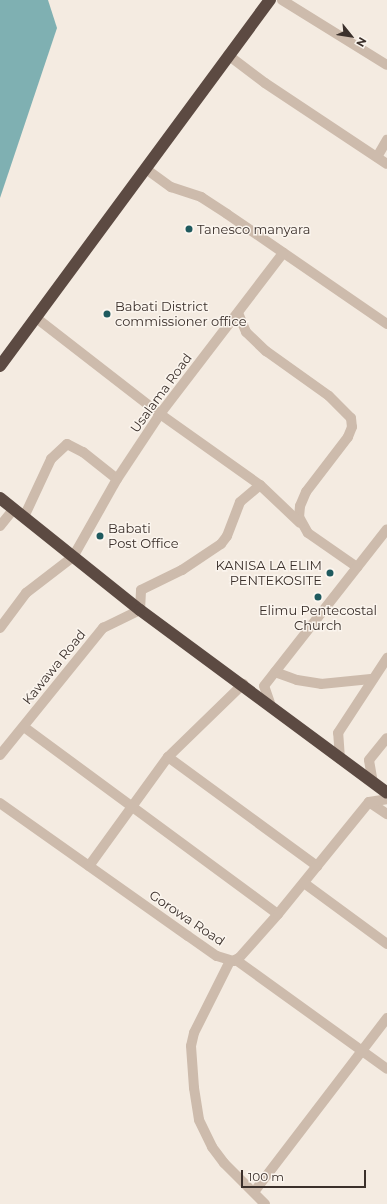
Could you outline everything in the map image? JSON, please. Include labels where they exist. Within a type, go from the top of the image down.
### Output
[{"type":"highway","points":[[0,366],[270,0]]},
{"type":"highway","points":[[0,498],[140,610],[243,684],[340,759],[387,793]]},
{"type":"street","points":[[282,0],[387,65]]},
{"type":"street","points":[[228,55],[265,83],[387,164]]},
{"type":"street","points":[[378,157],[387,140]]},
{"type":"street","points":[[146,169],[171,187],[201,197],[387,324]]},
{"type":"street","name":"Usalama Road","points":[[73,557],[117,479],[160,414],[283,253]]},
{"type":"street","points":[[238,313],[246,332],[266,351],[329,396],[351,418],[352,427],[348,436],[301,501],[300,523]]},
{"type":"street","points":[[35,317],[160,414],[260,485],[322,545],[357,567]]},
{"type":"street","points":[[0,526],[19,513],[51,459],[67,444],[83,452],[117,479]]},
{"type":"street","points":[[140,610],[141,590],[182,570],[221,544],[227,536],[240,502],[260,485]]},
{"type":"street","points":[[271,706],[264,686],[387,529]]},
{"type":"street","points":[[0,628],[26,593],[73,557]]},
{"type":"street","name":"Kawawa Road","points":[[0,755],[103,628],[140,610]]},
{"type":"street","points":[[340,759],[338,733],[371,679],[387,658]]},
{"type":"street","points":[[275,672],[297,680],[320,684],[371,679]]},
{"type":"street","points":[[89,866],[168,757],[243,684]]},
{"type":"street","points":[[24,727],[278,914]]},
{"type":"street","points":[[373,783],[369,760],[387,738]]},
{"type":"street","points":[[168,757],[317,866]]},
{"type":"street","points":[[265,1204],[224,1163],[204,1133],[199,1120],[191,1064],[194,1033],[233,961],[278,914],[369,802],[387,799]]},
{"type":"street","points":[[369,802],[387,814]]},
{"type":"street","name":"Gorowa Road","points":[[0,803],[188,936],[233,961],[387,1069]]},
{"type":"street","points":[[304,883],[387,944]]},
{"type":"street","points":[[254,1192],[360,1050],[387,1018]]},
{"type":"water","points":[[0,0],[48,0],[57,28],[0,198]]},
{"type":"place","name":"Tanesco manyara","points":[[189,229]]},
{"type":"place","name":"Babati District commissioner office","points":[[107,314]]},
{"type":"place","name":"Babati Post Office","points":[[100,536]]},
{"type":"place","name":"KANISA LA ELIM PENTEKOSITE","points":[[330,573]]},
{"type":"place","name":"Elimu Pentecostal Church","points":[[318,597]]}]
